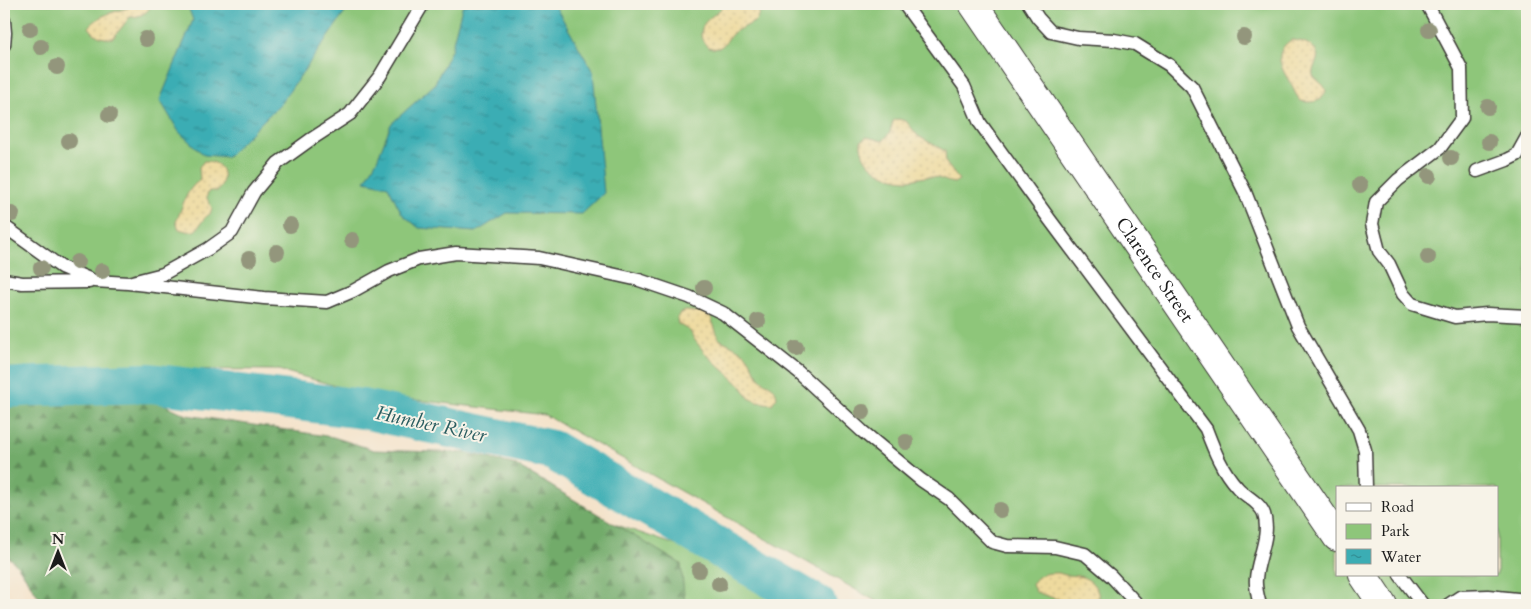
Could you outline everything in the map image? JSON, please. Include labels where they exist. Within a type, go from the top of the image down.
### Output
[{"type":"street","name":"Clarence Street","points":[[973,4],[1336,536]]},
{"type":"street","points":[[1364,576],[1384,605]]},
{"type":"lane","points":[[128,283],[164,274],[208,249],[232,232],[254,192],[278,163],[350,114],[380,76],[423,4]]},
{"type":"lane","points":[[904,4],[964,86],[980,123],[1206,430],[1216,454],[1232,481],[1264,514],[1265,533],[1256,579],[1260,605]]},
{"type":"lane","points":[[1029,4],[1038,18],[1051,32],[1078,38],[1114,40],[1135,44],[1169,65],[1192,87],[1245,192],[1298,326],[1359,430],[1365,450],[1366,486]]},
{"type":"lane","points":[[1427,4],[1461,68],[1462,118],[1440,148],[1398,180],[1376,202],[1372,224],[1379,251],[1389,264],[1403,294],[1412,304],[1455,317],[1487,314],[1527,316]]},
{"type":"lane","points":[[4,21],[4,45]]},
{"type":"lane","points":[[1477,171],[1507,160],[1522,157],[1527,137]]},
{"type":"lane","points":[[4,226],[62,267],[99,282]]},
{"type":"lane","points":[[4,280],[22,283],[128,283],[264,298],[327,302],[419,259],[456,253],[539,258],[639,280],[689,297],[723,313],[798,372],[875,442],[921,480],[949,499],[992,542],[1007,546],[1056,547],[1085,554],[1111,576],[1138,605]]},
{"type":"lane","points":[[1401,576],[1423,605]]},
{"type":"lane","points":[[1448,605],[1460,597],[1488,596],[1527,600]]},
{"type":"green space","points":[[4,4],[1527,4],[1527,605],[883,605],[545,415],[365,394],[279,370],[4,368]]},
{"type":"green space","points":[[4,398],[153,399],[187,415],[333,437],[374,450],[468,453],[516,465],[681,564],[685,605],[44,605],[18,566],[4,553]]},
{"type":"green space","points":[[444,455],[516,465],[614,524],[702,554],[802,605],[606,605]]},
{"type":"sand","points":[[131,4],[152,4],[143,14],[130,17],[113,38],[99,36],[89,27],[102,16],[128,8]]},
{"type":"sand","points":[[724,4],[761,4],[757,20],[733,33],[720,47],[712,48],[706,45],[702,39],[703,26]]},
{"type":"sand","points":[[1291,40],[1305,43],[1316,51],[1317,60],[1313,69],[1313,76],[1324,86],[1326,91],[1319,100],[1312,102],[1301,101],[1284,72],[1280,55],[1285,45]]},
{"type":"sand","points":[[898,119],[906,121],[918,136],[945,151],[946,163],[959,180],[954,183],[934,177],[899,179],[882,174],[869,164],[864,157],[861,141],[867,137],[883,141],[890,132],[893,121]]},
{"type":"sand","points":[[204,161],[211,162],[220,167],[223,180],[218,191],[209,191],[207,200],[212,208],[210,214],[198,228],[192,231],[179,229],[176,222],[185,199],[200,180],[199,167]]},
{"type":"sand","points":[[685,311],[703,312],[710,315],[719,339],[744,353],[749,358],[759,377],[772,386],[777,397],[772,404],[757,402],[749,398],[742,387],[705,353],[690,331],[678,324],[677,318],[680,313]]},
{"type":"sand","points":[[1059,573],[1083,577],[1092,582],[1099,595],[1100,605],[1074,605],[1036,592],[1032,585],[1037,578],[1046,574]]},
{"type":"water","points":[[187,4],[351,4],[281,103],[227,157],[204,155],[179,132],[160,100],[193,20]]},
{"type":"water","points":[[463,4],[554,4],[593,72],[604,193],[582,214],[507,213],[476,232],[419,228],[402,214],[388,186],[365,181],[377,160],[391,124],[434,85],[451,50]]},
{"type":"waterway","name":"Humber River","points":[[4,388],[150,383],[363,409],[552,450],[817,605]]}]
